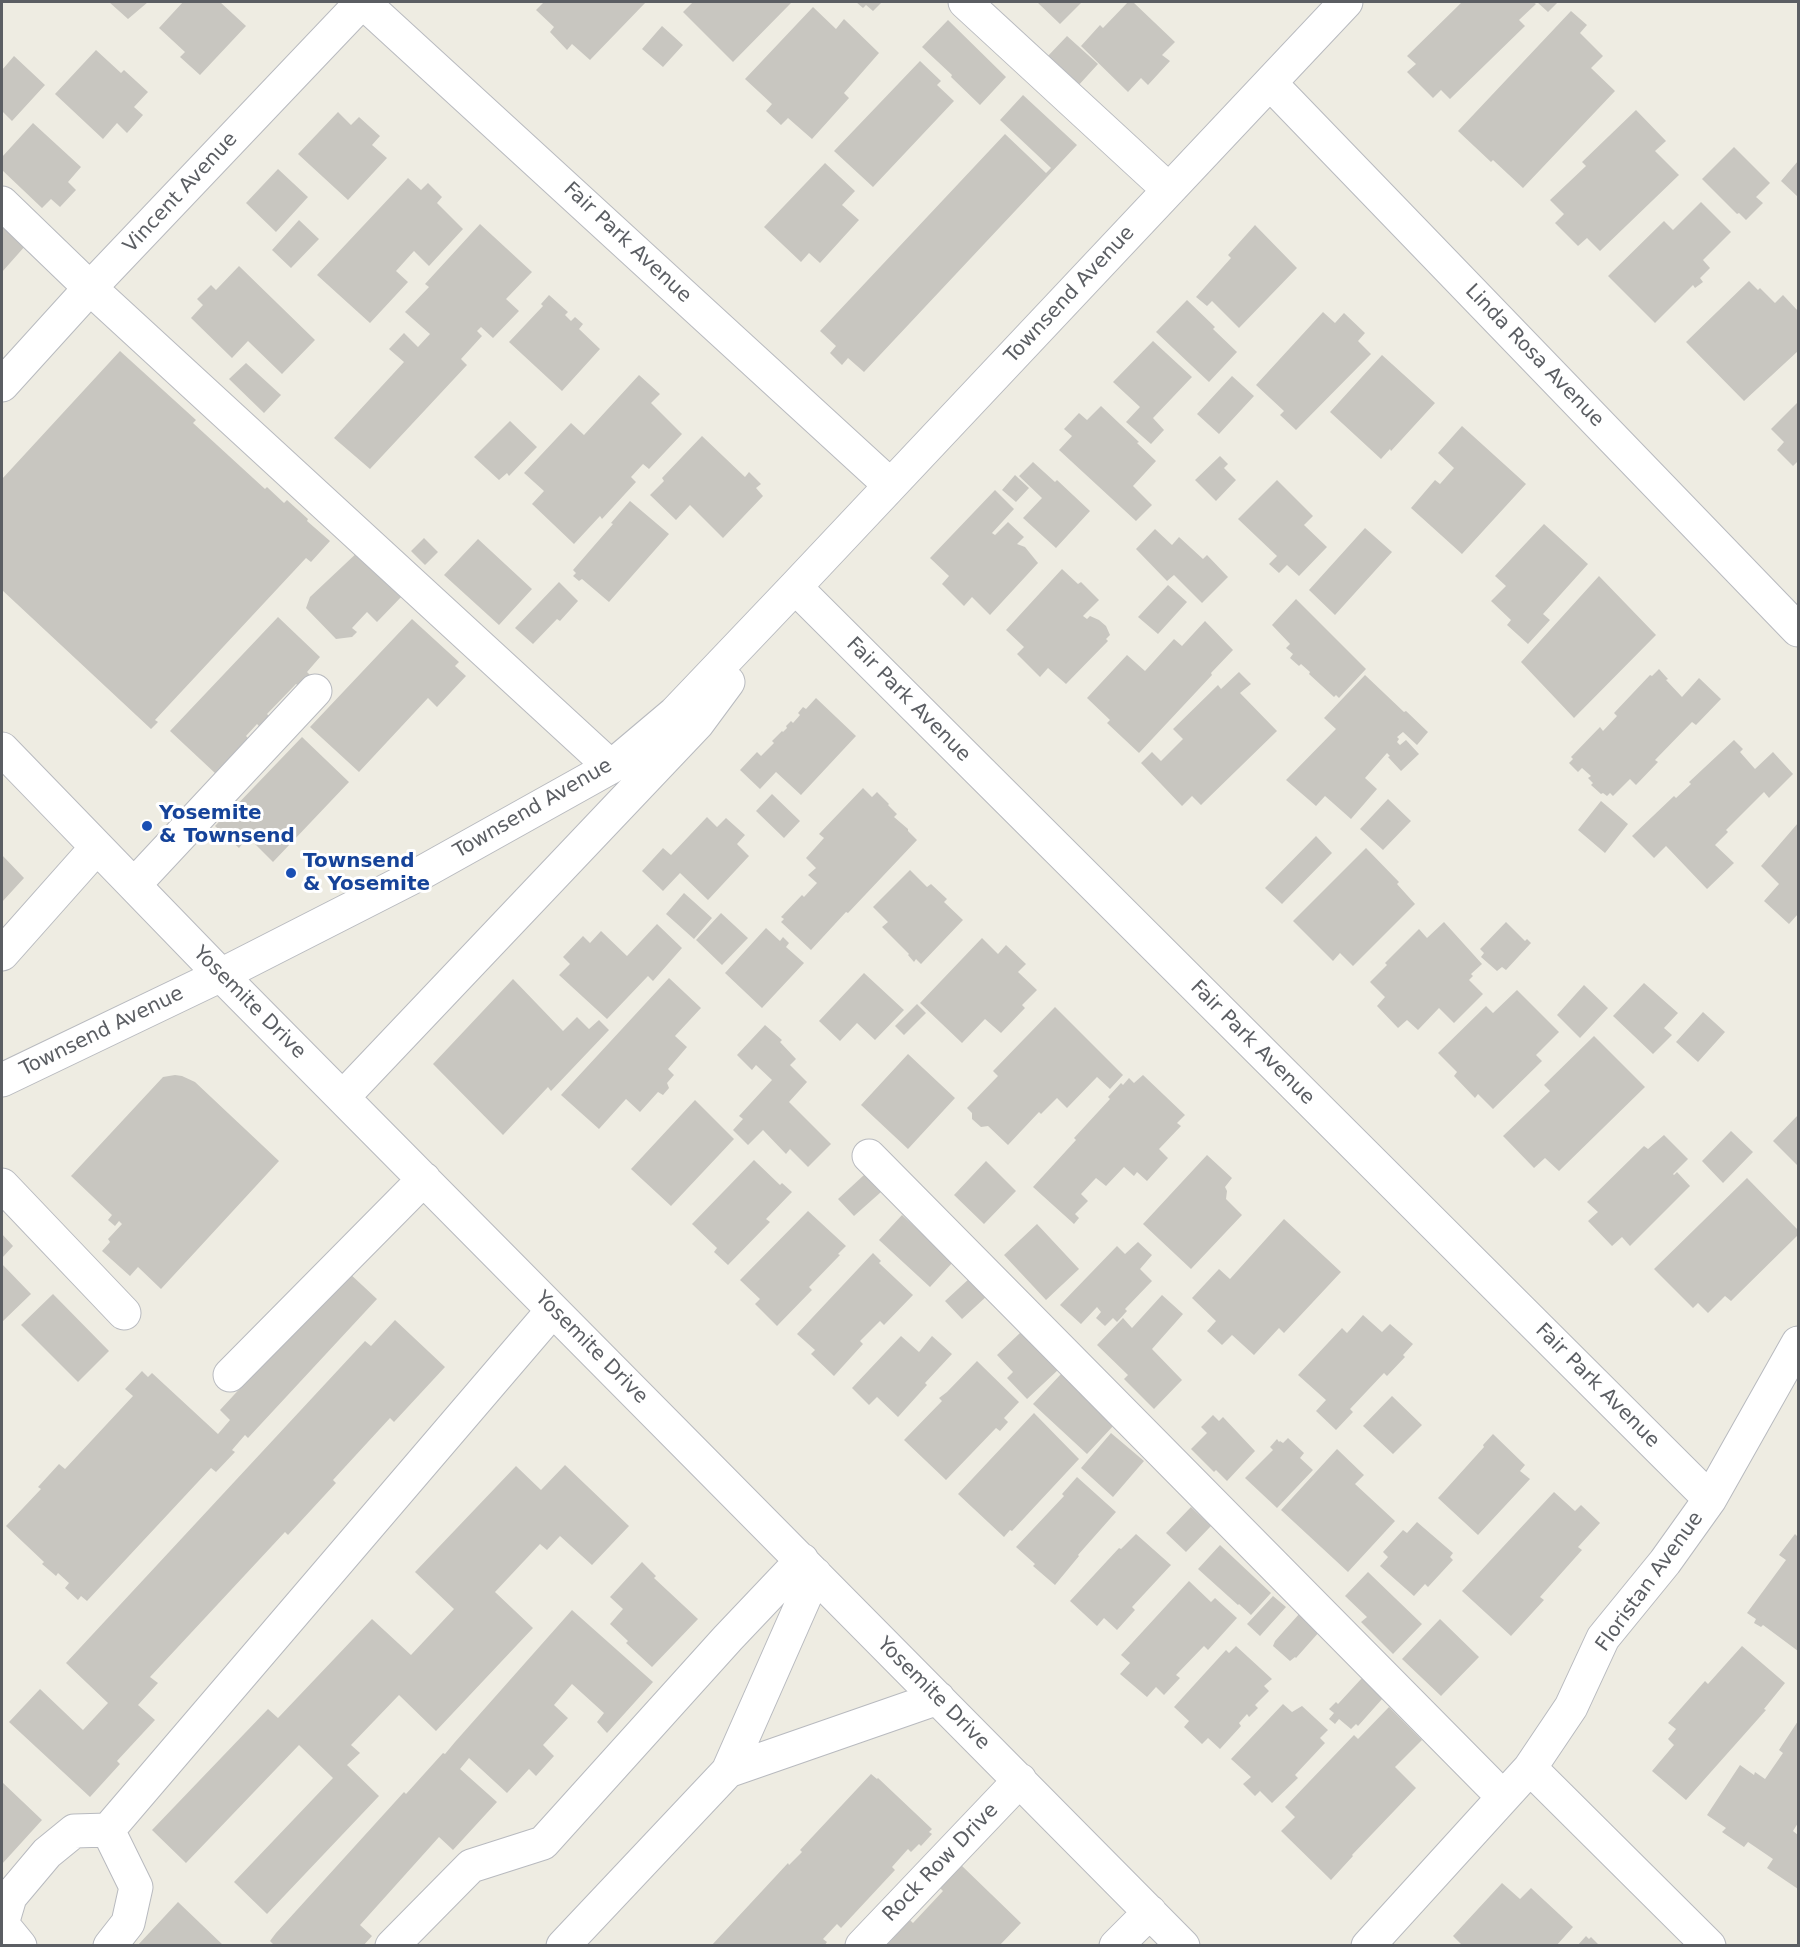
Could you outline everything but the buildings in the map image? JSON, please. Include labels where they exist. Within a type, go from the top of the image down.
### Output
[{"type":"street","name":"Vincent Avenue","points":[[2,386],[90,288],[362,2]]},
{"type":"street","name":"Fair Park Avenue","points":[[362,2],[890,485]]},
{"type":"street","points":[[965,2],[1168,190]]},
{"type":"street","name":"Townsend Avenue","points":[[2,1080],[221,975],[423,872],[611,767],[675,712],[1346,2]]},
{"type":"street","name":"Linda Rosa Avenue","points":[[1270,83],[1798,630]]},
{"type":"street","points":[[2,203],[90,288],[611,767]]},
{"type":"street","name":"Fair Park Avenue","points":[[795,587],[1710,1499]]},
{"type":"street","name":"Townsend Avenue","points":[[342,1097],[697,724],[795,587]]},
{"type":"street","points":[[134,885],[315,691]]},
{"type":"street","name":"Yosemite Drive","points":[[2,749],[221,975],[1183,1946]]},
{"type":"street","points":[[2,954],[97,848]]},
{"type":"street","points":[[869,1156],[1503,1797]]},
{"type":"street","points":[[230,1375],[424,1179]]},
{"type":"street","points":[[2,1185],[124,1313]]},
{"type":"street","points":[[20,1946],[2,1924],[10,1897],[47,1853],[74,1831],[108,1830],[553,1310]]},
{"type":"street","name":"Floristan Avenue","points":[[1368,1946],[1530,1768],[1571,1707],[1604,1638],[1665,1562],[1710,1499],[1798,1343]]},
{"type":"street","points":[[563,1946],[728,1772],[808,1567]]},
{"type":"street","points":[[392,1946],[471,1866],[543,1843],[728,1638],[808,1567]]},
{"type":"street","points":[[728,1772],[938,1698]]},
{"type":"street","points":[[1530,1768],[1708,1946]]},
{"type":"street","name":"Rock Row Drive","points":[[862,1946],[1020,1780]]},
{"type":"street","points":[[108,1830],[136,1887],[128,1923],[110,1946]]},
{"type":"street","points":[[1116,1946],[1150,1912]]},
{"type":"place","name":"Yosemite & Townsend","points":[[147,826]]},
{"type":"place","name":"Townsend & Yosemite","points":[[291,873]]}]
